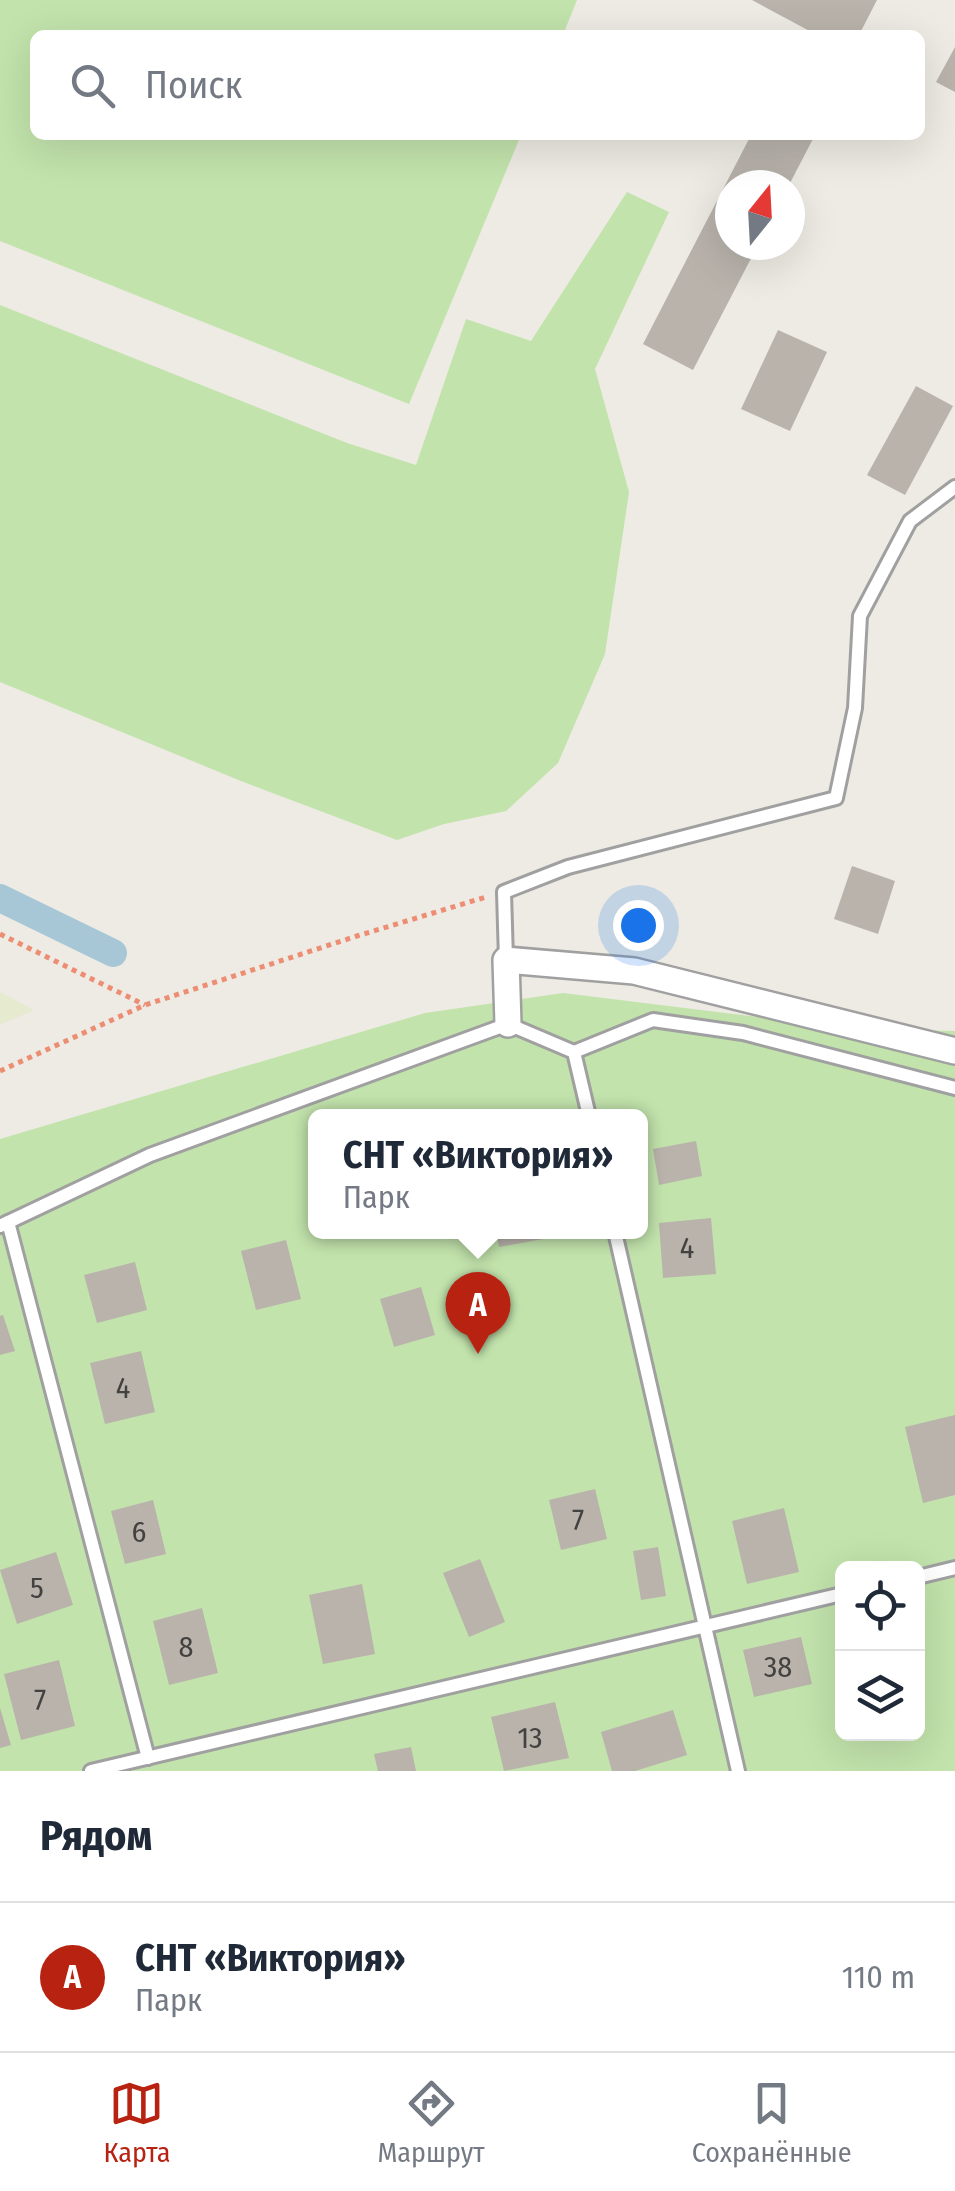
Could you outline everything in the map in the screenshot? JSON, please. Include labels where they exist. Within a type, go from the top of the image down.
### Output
[{"type":"street","points":[[508,1024],[506,960],[634,971],[955,1051]]},
{"type":"lane","points":[[506,960],[504,892],[568,867],[836,798],[855,708],[860,616],[910,521],[955,487]]},
{"type":"lane","points":[[148,1758],[4,1224],[150,1155],[508,1024],[574,1052],[653,1020],[743,1033],[955,1088]]},
{"type":"lane","points":[[574,1052],[587,1109]]},
{"type":"lane","points":[[617,1239],[738,1771]]},
{"type":"lane","points":[[925,1575],[955,1568]]},
{"type":"lane","points":[[91,1771],[835,1596]]},
{"type":"path","points":[[0,1072],[145,1006],[504,892]]},
{"type":"path","points":[[0,934],[145,1006]]},
{"type":"green space","points":[[0,0],[577,0],[565,30],[30,30],[30,140],[519,140],[409,404],[0,241]]},
{"type":"green space","points":[[627,192],[669,212],[595,369],[629,492],[605,654],[558,763],[506,811],[444,824],[397,840],[0,682],[0,305],[347,443],[416,465],[466,319],[531,341]]},
{"type":"green space","points":[[0,992],[34,1010],[0,1025]]},
{"type":"green space","points":[[563,993],[854,1029],[955,1031],[955,1771],[0,1771],[0,1139],[425,1013]]},
{"type":"building","points":[[752,0],[877,0],[862,30],[808,30]]},
{"type":"building","points":[[955,47],[955,92],[936,82]]},
{"type":"building","points":[[748,140],[812,140],[797,170],[733,170]]},
{"type":"building","points":[[715,205],[715,260],[750,260],[693,370],[643,344]]},
{"type":"building","points":[[778,330],[827,352],[790,431],[741,409]]},
{"type":"building","points":[[916,386],[953,406],[905,495],[867,475]]},
{"type":"building","points":[[852,866],[895,881],[878,934],[834,919]]},
{"type":"building","points":[[696,1141],[702,1176],[659,1185],[653,1149]]},
{"type":"building","points":[[711,1218],[716,1274],[663,1278],[659,1223]]},
{"type":"building","points":[[497,1239],[543,1239],[499,1247]]},
{"type":"building","points":[[286,1240],[301,1299],[256,1310],[241,1251]]},
{"type":"building","points":[[135,1262],[147,1310],[97,1323],[84,1275]]},
{"type":"building","points":[[421,1287],[435,1335],[394,1347],[380,1299]]},
{"type":"building","points":[[3,1315],[15,1351],[0,1355],[0,1316]]},
{"type":"building","points":[[141,1351],[155,1412],[105,1424],[90,1363]]},
{"type":"building","points":[[955,1415],[955,1495],[923,1503],[905,1427]]},
{"type":"building","points":[[595,1489],[607,1539],[561,1550],[549,1500]]},
{"type":"building","points":[[153,1500],[166,1554],[125,1564],[111,1511]]},
{"type":"building","points":[[784,1508],[799,1572],[747,1584],[732,1521]]},
{"type":"building","points":[[658,1547],[666,1596],[641,1600],[633,1551]]},
{"type":"building","points":[[56,1552],[73,1605],[17,1624],[0,1570]]},
{"type":"building","points":[[480,1559],[505,1622],[469,1637],[443,1573]]},
{"type":"building","points":[[362,1584],[375,1654],[323,1664],[309,1595]]},
{"type":"building","points":[[202,1608],[218,1673],[169,1685],[153,1621]]},
{"type":"building","points":[[801,1637],[812,1684],[754,1697],[743,1650]]},
{"type":"building","points":[[59,1660],[75,1726],[21,1740],[4,1674]]},
{"type":"building","points":[[555,1702],[569,1758],[504,1771],[491,1717]]},
{"type":"building","points":[[0,1708],[11,1745],[0,1748]]},
{"type":"building","points":[[673,1710],[687,1755],[635,1771],[612,1771],[601,1732]]},
{"type":"building","points":[[411,1747],[416,1771],[378,1771],[374,1754]]},
{"type":"waterway","points":[[0,898],[113,953]]},
{"type":"place","name":"СНТ «Виктория»","points":[[478,1354]]}]
